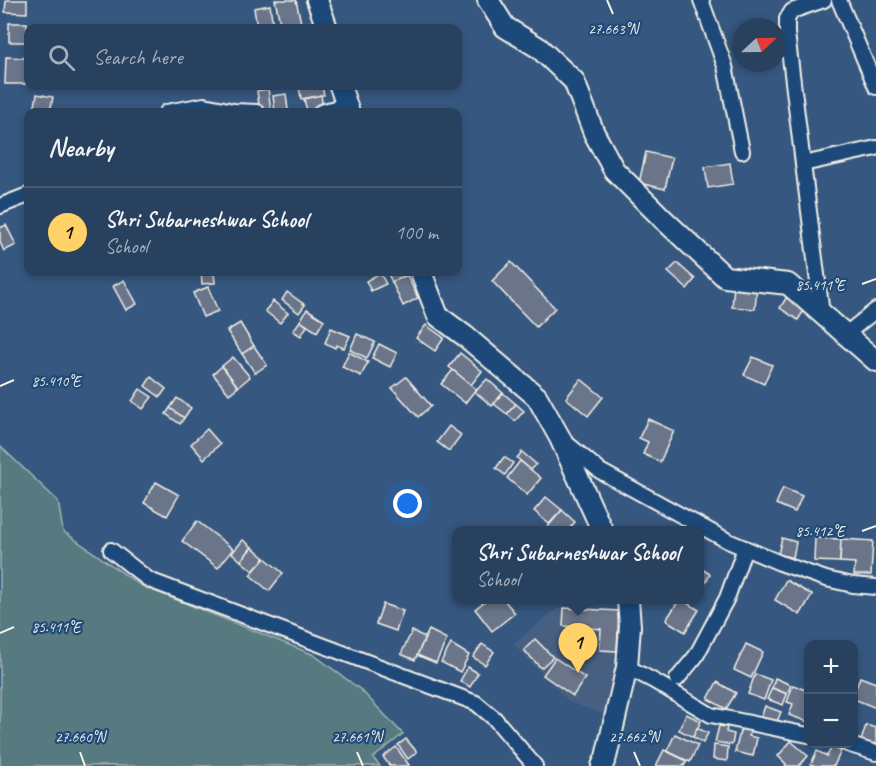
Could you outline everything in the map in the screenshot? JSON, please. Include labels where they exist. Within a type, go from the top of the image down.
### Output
[{"type":"street","points":[[317,0],[326,24]]},
{"type":"street","points":[[488,0],[505,27],[539,48],[574,81],[594,133],[614,170],[725,277],[788,284],[876,361]]},
{"type":"street","points":[[701,0],[725,66],[742,151]]},
{"type":"street","points":[[822,314],[787,19],[792,11],[824,0]]},
{"type":"street","points":[[839,0],[876,87]]},
{"type":"street","points":[[341,90],[348,108]]},
{"type":"street","points":[[188,108],[204,105],[219,108]]},
{"type":"street","points":[[803,164],[876,148]]},
{"type":"street","points":[[0,206],[24,197]]},
{"type":"street","points":[[423,276],[438,316],[537,397],[560,438],[600,526]]},
{"type":"street","points":[[846,334],[876,310]]},
{"type":"street","points":[[560,438],[600,471],[701,526]]},
{"type":"street","points":[[704,528],[728,541],[826,579],[876,587]]},
{"type":"street","points":[[677,679],[696,656],[727,598],[745,548]]},
{"type":"street","points":[[111,550],[149,580],[476,703],[495,719],[535,766]]},
{"type":"street","points":[[602,766],[609,747],[627,667],[630,626],[628,604]]},
{"type":"street","points":[[627,667],[711,716],[804,734]]},
{"type":"street","points":[[858,747],[876,753]]},
{"type":"shaded area","points":[[558,608],[622,615],[609,716],[569,702],[513,644]]},
{"type":"green space","points":[[0,446],[58,501],[63,531],[140,585],[314,655],[361,690],[403,734],[373,758],[380,766],[0,766]]},
{"type":"building","points":[[6,0],[27,0],[27,13],[5,12]]},
{"type":"building","points":[[275,0],[296,0],[301,23],[280,24]]},
{"type":"building","points":[[270,5],[273,24],[256,24],[254,8]]},
{"type":"building","points":[[9,23],[27,23],[24,24],[24,42],[9,42]]},
{"type":"building","points":[[6,57],[24,58],[24,84],[5,84]]},
{"type":"building","points":[[268,90],[271,108],[259,108],[257,91]]},
{"type":"building","points":[[300,90],[323,90],[324,95],[301,99]]},
{"type":"building","points":[[37,94],[53,97],[51,108],[35,108]]},
{"type":"building","points":[[286,94],[288,108],[274,108],[273,96]]},
{"type":"building","points":[[321,95],[323,108],[306,108],[304,99]]},
{"type":"building","points":[[646,152],[672,158],[665,189],[639,183]]},
{"type":"building","points":[[730,163],[733,184],[708,188],[705,167]]},
{"type":"building","points":[[6,225],[16,245],[4,251],[0,242],[0,228]]},
{"type":"building","points":[[511,262],[555,308],[536,327],[492,281]]},
{"type":"building","points":[[677,263],[695,279],[687,289],[668,272]]},
{"type":"building","points":[[201,276],[214,276],[215,283],[202,284]]},
{"type":"building","points":[[375,276],[382,276],[386,284],[371,291],[366,281]]},
{"type":"building","points":[[389,276],[405,276],[392,282]]},
{"type":"building","points":[[407,276],[418,298],[403,306],[392,282]]},
{"type":"building","points":[[124,280],[137,304],[126,310],[113,286]]},
{"type":"building","points":[[734,285],[757,287],[755,309],[732,307]]},
{"type":"building","points":[[208,287],[218,311],[203,317],[193,293]]},
{"type":"building","points":[[287,292],[305,305],[299,313],[282,300]]},
{"type":"building","points":[[788,295],[806,307],[798,320],[780,308]]},
{"type":"building","points":[[273,301],[288,313],[280,323],[265,311]]},
{"type":"building","points":[[307,309],[324,320],[317,332],[300,321]]},
{"type":"building","points":[[300,321],[307,326],[301,336],[293,331]]},
{"type":"building","points":[[240,323],[254,346],[242,354],[227,331]]},
{"type":"building","points":[[426,325],[444,338],[435,351],[416,338]]},
{"type":"building","points":[[331,328],[350,336],[344,348],[336,345],[335,348],[325,343]]},
{"type":"building","points":[[357,334],[375,342],[367,358],[350,350]]},
{"type":"building","points":[[379,344],[397,353],[390,367],[372,358]]},
{"type":"building","points":[[254,346],[267,365],[255,373],[242,354]]},
{"type":"building","points":[[349,352],[368,362],[361,376],[342,367]]},
{"type":"building","points":[[460,353],[482,371],[471,385],[449,367]]},
{"type":"building","points":[[233,357],[250,377],[238,387],[222,366]]},
{"type":"building","points":[[753,357],[772,365],[764,384],[744,375]]},
{"type":"building","points":[[222,366],[238,387],[229,394],[213,374]]},
{"type":"building","points":[[453,370],[476,389],[465,403],[441,384]]},
{"type":"building","points":[[151,377],[166,389],[160,397],[145,386]]},
{"type":"building","points":[[406,377],[431,406],[418,417],[392,388]]},
{"type":"building","points":[[487,379],[503,393],[492,406],[475,392]]},
{"type":"building","points":[[581,379],[603,397],[588,416],[566,398]]},
{"type":"building","points":[[140,389],[152,397],[143,409],[132,401]]},
{"type":"building","points":[[503,393],[516,404],[507,414],[494,404]]},
{"type":"building","points":[[177,398],[191,408],[184,418],[170,408]]},
{"type":"building","points":[[516,404],[524,411],[515,421],[507,414]]},
{"type":"building","points":[[170,408],[184,418],[180,424],[166,414]]},
{"type":"building","points":[[648,419],[674,431],[660,462],[643,454],[648,442],[639,438]]},
{"type":"building","points":[[449,426],[461,435],[449,451],[437,442]]},
{"type":"building","points":[[207,429],[220,444],[204,459],[191,444]]},
{"type":"building","points":[[522,452],[536,464],[531,470],[517,458]]},
{"type":"building","points":[[504,457],[513,463],[505,475],[496,468]]},
{"type":"building","points":[[520,461],[541,478],[527,495],[507,478]]},
{"type":"building","points":[[156,482],[179,495],[167,516],[144,503]]},
{"type":"building","points":[[783,488],[802,496],[795,512],[776,504]]},
{"type":"building","points":[[546,497],[562,510],[549,524],[534,511]]},
{"type":"building","points":[[562,510],[575,522],[572,526],[548,526]]},
{"type":"building","points":[[197,521],[233,549],[218,568],[182,541]]},
{"type":"building","points":[[782,538],[796,542],[793,558],[778,554]]},
{"type":"building","points":[[815,538],[841,539],[840,562],[814,561]]},
{"type":"building","points":[[841,539],[873,541],[871,575],[854,575],[855,563],[840,562]]},
{"type":"building","points":[[243,540],[252,547],[241,561],[232,553]]},
{"type":"building","points":[[252,547],[265,558],[253,571],[241,561]]},
{"type":"building","points":[[265,558],[283,573],[269,591],[250,575]]},
{"type":"building","points":[[704,570],[710,574],[704,585]]},
{"type":"building","points":[[786,580],[812,595],[800,615],[775,600]]},
{"type":"building","points":[[383,604],[403,611],[396,631],[376,624]]},
{"type":"building","points":[[482,604],[507,604],[515,613],[492,631],[475,609]]},
{"type":"building","points":[[676,604],[689,604],[699,610],[685,632],[666,620]]},
{"type":"building","points":[[564,608],[619,611],[617,651],[600,650],[601,629],[563,626]]},
{"type":"building","points":[[429,630],[447,639],[436,663],[417,655]]},
{"type":"building","points":[[412,631],[425,637],[415,660],[401,654]]},
{"type":"building","points":[[535,639],[553,657],[541,668],[524,650]]},
{"type":"building","points":[[451,644],[469,655],[460,672],[441,662]]},
{"type":"building","points":[[482,644],[494,652],[485,665],[473,657]]},
{"type":"building","points":[[746,644],[763,652],[751,678],[734,670]]},
{"type":"building","points":[[555,658],[585,678],[573,696],[543,675]]},
{"type":"building","points":[[468,667],[478,673],[470,687],[460,681]]},
{"type":"building","points":[[755,674],[771,680],[764,700],[748,694]]},
{"type":"building","points":[[860,677],[876,683],[876,708],[858,701]]},
{"type":"building","points":[[775,678],[791,685],[787,694],[772,688]]},
{"type":"building","points":[[717,682],[736,693],[726,709],[708,699]]},
{"type":"building","points":[[793,685],[804,689],[804,721],[789,715],[793,704],[787,702]]},
{"type":"building","points":[[772,688],[787,694],[783,705],[767,699]]},
{"type":"building","points":[[765,706],[781,712],[776,724],[761,718]]},
{"type":"building","points":[[686,714],[701,721],[693,737],[679,730]]},
{"type":"building","points":[[866,725],[876,728],[876,746],[861,741]]},
{"type":"building","points":[[719,726],[727,727],[726,732],[734,734],[732,745],[715,742]]},
{"type":"building","points":[[697,728],[708,733],[703,743],[693,737]]},
{"type":"building","points":[[741,728],[751,730],[749,736],[757,738],[753,756],[735,752]]},
{"type":"building","points":[[675,734],[698,745],[690,762],[667,751]]},
{"type":"building","points":[[406,739],[417,752],[408,759],[398,745]]},
{"type":"building","points":[[791,741],[808,756],[799,766],[785,766],[786,764],[778,756]]},
{"type":"building","points":[[714,745],[728,747],[727,761],[713,759]]},
{"type":"building","points":[[396,747],[408,766],[390,766],[383,757]]},
{"type":"building","points":[[831,748],[841,751],[834,766],[811,764],[817,751],[827,756]]},
{"type":"building","points":[[664,750],[687,761],[684,766],[656,766]]},
{"type":"place","name":"Shri Subarneshwar School","points":[[578,673]]}]
